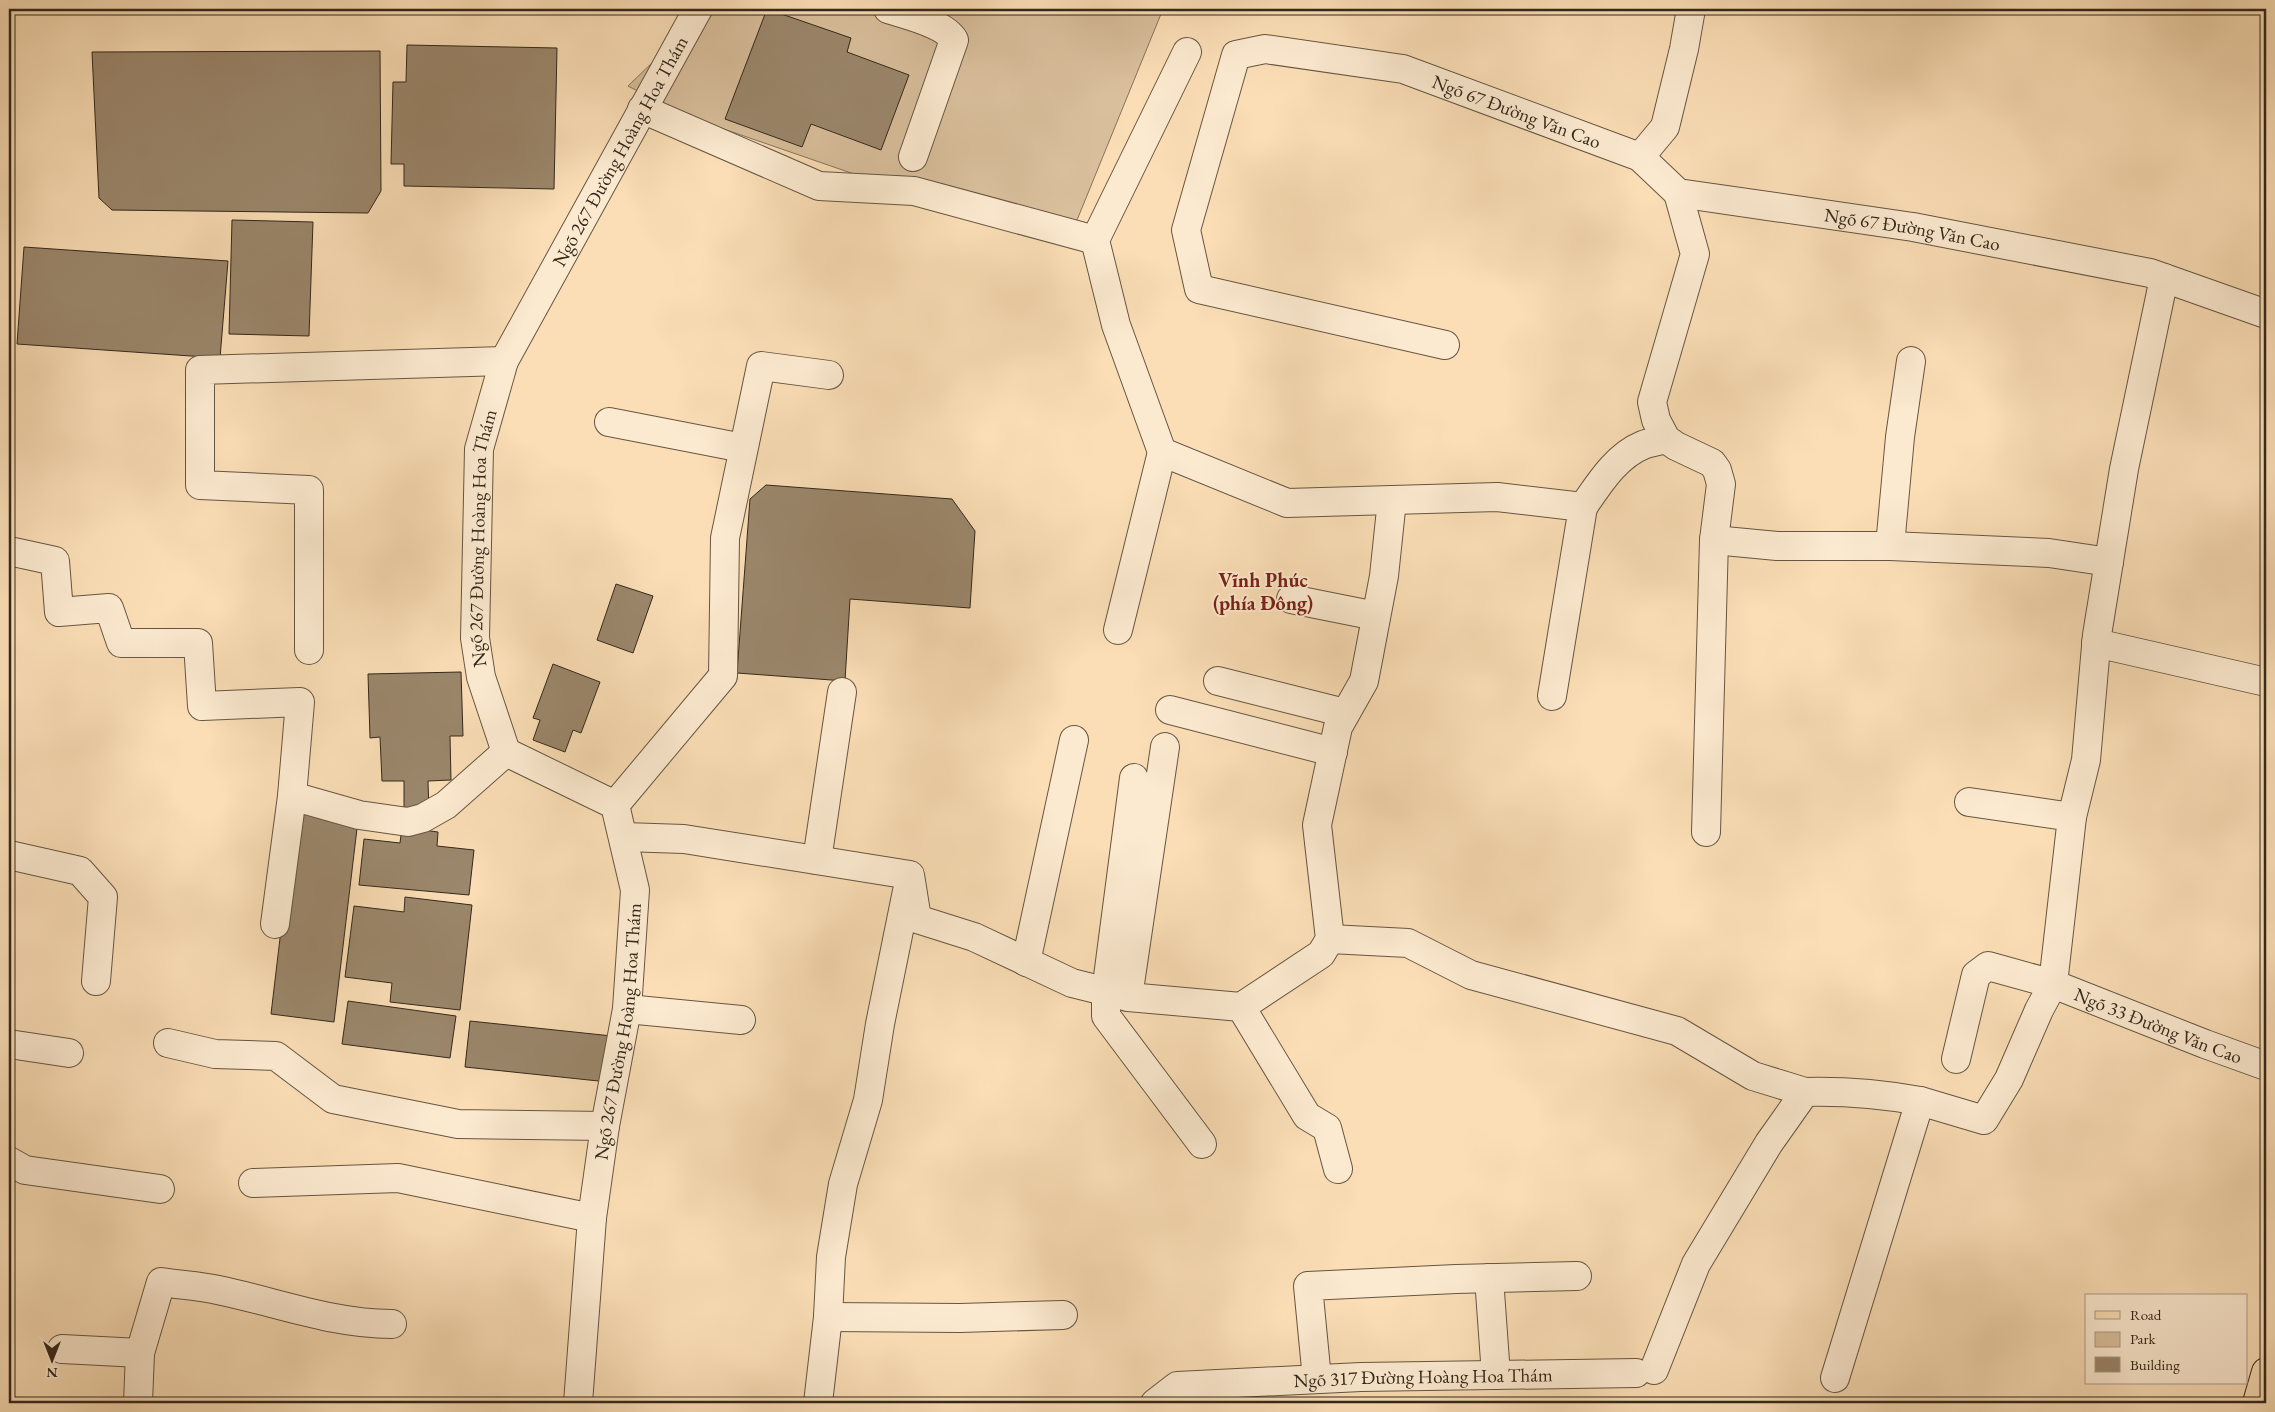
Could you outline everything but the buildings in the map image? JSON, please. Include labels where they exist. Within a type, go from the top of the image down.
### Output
[{"type":"main road","points":[[2257,1403],[2266,1372]]},
{"type":"street","name":"Ngõ 267 Đường Hoàng Hoa Thám","points":[[506,752],[482,677],[475,638],[479,449],[504,361],[698,9]]},
{"type":"street","points":[[888,9],[939,27],[950,33],[954,40],[913,157]]},
{"type":"street","points":[[1640,157],[1665,127],[1684,49],[1690,9]]},
{"type":"street","name":"Ngõ 67 Đường Văn Cao","points":[[1445,345],[1199,289],[1186,230],[1236,55],[1265,49],[1403,69],[1640,157],[1678,193],[1913,227],[2150,273],[2266,314]]},
{"type":"street","points":[[1118,630],[1162,452],[1116,325],[1095,240],[1187,52]]},
{"type":"street","points":[[642,109],[819,186],[914,191],[1095,240]]},
{"type":"street","points":[[1678,193],[1695,254],[1652,402],[1656,420],[1666,438],[1676,446],[1712,463],[1718,470],[1722,484],[1714,540],[1706,832]]},
{"type":"street","points":[[1330,938],[1408,944],[1471,975],[1677,1031],[1753,1076],[1805,1092],[1842,1091],[1884,1094],[1920,1101],[1984,1120],[2009,1080],[2039,1010],[2053,984],[2072,817],[2086,760],[2096,643],[2124,469],[2164,278]]},
{"type":"street","points":[[309,650],[309,490],[200,485],[200,370],[504,361]]},
{"type":"street","points":[[1890,546],[1900,437],[1911,361]]},
{"type":"street","points":[[292,796],[359,815],[408,822],[423,818],[446,805],[506,752],[615,805],[724,676],[725,538],[761,366],[828,375]]},
{"type":"street","points":[[609,422],[744,448]]},
{"type":"street","points":[[1552,696],[1583,507],[1605,475],[1622,459],[1642,445],[1666,438]]},
{"type":"street","points":[[1162,452],[1287,503],[1497,497],[1583,507]]},
{"type":"street","points":[[910,875],[917,919],[974,937],[1072,983],[1117,994],[1241,1006],[1320,954],[1330,938],[1317,824],[1338,728],[1364,681],[1384,576],[1392,500]]},
{"type":"street","points":[[1714,540],[1777,546],[1890,546],[2049,552],[2109,562]]},
{"type":"street","points":[[9,551],[55,561],[59,612],[109,608],[121,643],[198,643],[202,706],[300,702],[292,796],[275,924]]},
{"type":"street","points":[[1291,599],[1376,616]]},
{"type":"street","points":[[2096,643],[2266,682]]},
{"type":"street","points":[[1218,681],[1345,713]]},
{"type":"street","points":[[817,860],[842,692]]},
{"type":"street","points":[[1170,710],[1332,752]]},
{"type":"street","points":[[1026,962],[1074,740]]},
{"type":"street","points":[[1165,747],[1117,994],[1106,1016],[1202,1144]]},
{"type":"street","points":[[1117,994],[1134,778]]},
{"type":"street","points":[[1969,802],[2072,817]]},
{"type":"street","name":"Ngõ 267 Đường Hoàng Hoa Thám","points":[[578,1403],[592,1218],[605,1126],[627,1009],[635,890],[624,836],[615,805]]},
{"type":"street","points":[[624,836],[684,839],[910,875]]},
{"type":"street","points":[[9,855],[80,871],[103,898],[96,981]]},
{"type":"street","points":[[818,1403],[828,1317],[830,1257],[842,1184],[868,1100],[880,1024],[910,875]]},
{"type":"street","name":"Ngõ 33 Đường Văn Cao","points":[[1956,1059],[1976,975],[1988,966],[2053,984],[2266,1066]]},
{"type":"street","points":[[1241,1006],[1307,1116],[1326,1128],[1338,1169]]},
{"type":"street","points":[[627,1009],[741,1020]]},
{"type":"street","points":[[168,1043],[215,1054],[276,1056],[332,1099],[458,1124],[605,1126]]},
{"type":"street","points":[[9,1044],[69,1053]]},
{"type":"street","name":"Ngõ 317 Đường Hoàng Hoa Thám","points":[[1154,1403],[1177,1386],[1317,1379],[1645,1371],[1696,1264],[1769,1143],[1805,1092]]},
{"type":"street","points":[[1834,1378],[1920,1101]]},
{"type":"street","points":[[9,1160],[25,1170],[160,1188]]},
{"type":"street","points":[[253,1183],[398,1178],[592,1218]]},
{"type":"street","points":[[1317,1379],[1308,1286],[1577,1276]]},
{"type":"street","points":[[1489,1278],[1496,1375]]},
{"type":"street","points":[[138,1403],[140,1353],[161,1282],[218,1290],[315,1315],[366,1324],[392,1324]]},
{"type":"street","points":[[828,1317],[960,1318],[1063,1315]]},
{"type":"street","points":[[62,1349],[140,1353]]},
{"type":"green space","points":[[708,9],[1163,9],[1075,225],[854,174],[686,116],[628,86]]},
{"type":"district","name":"Vĩnh Phúc (phía Đông)","points":[[1263,592]]}]
